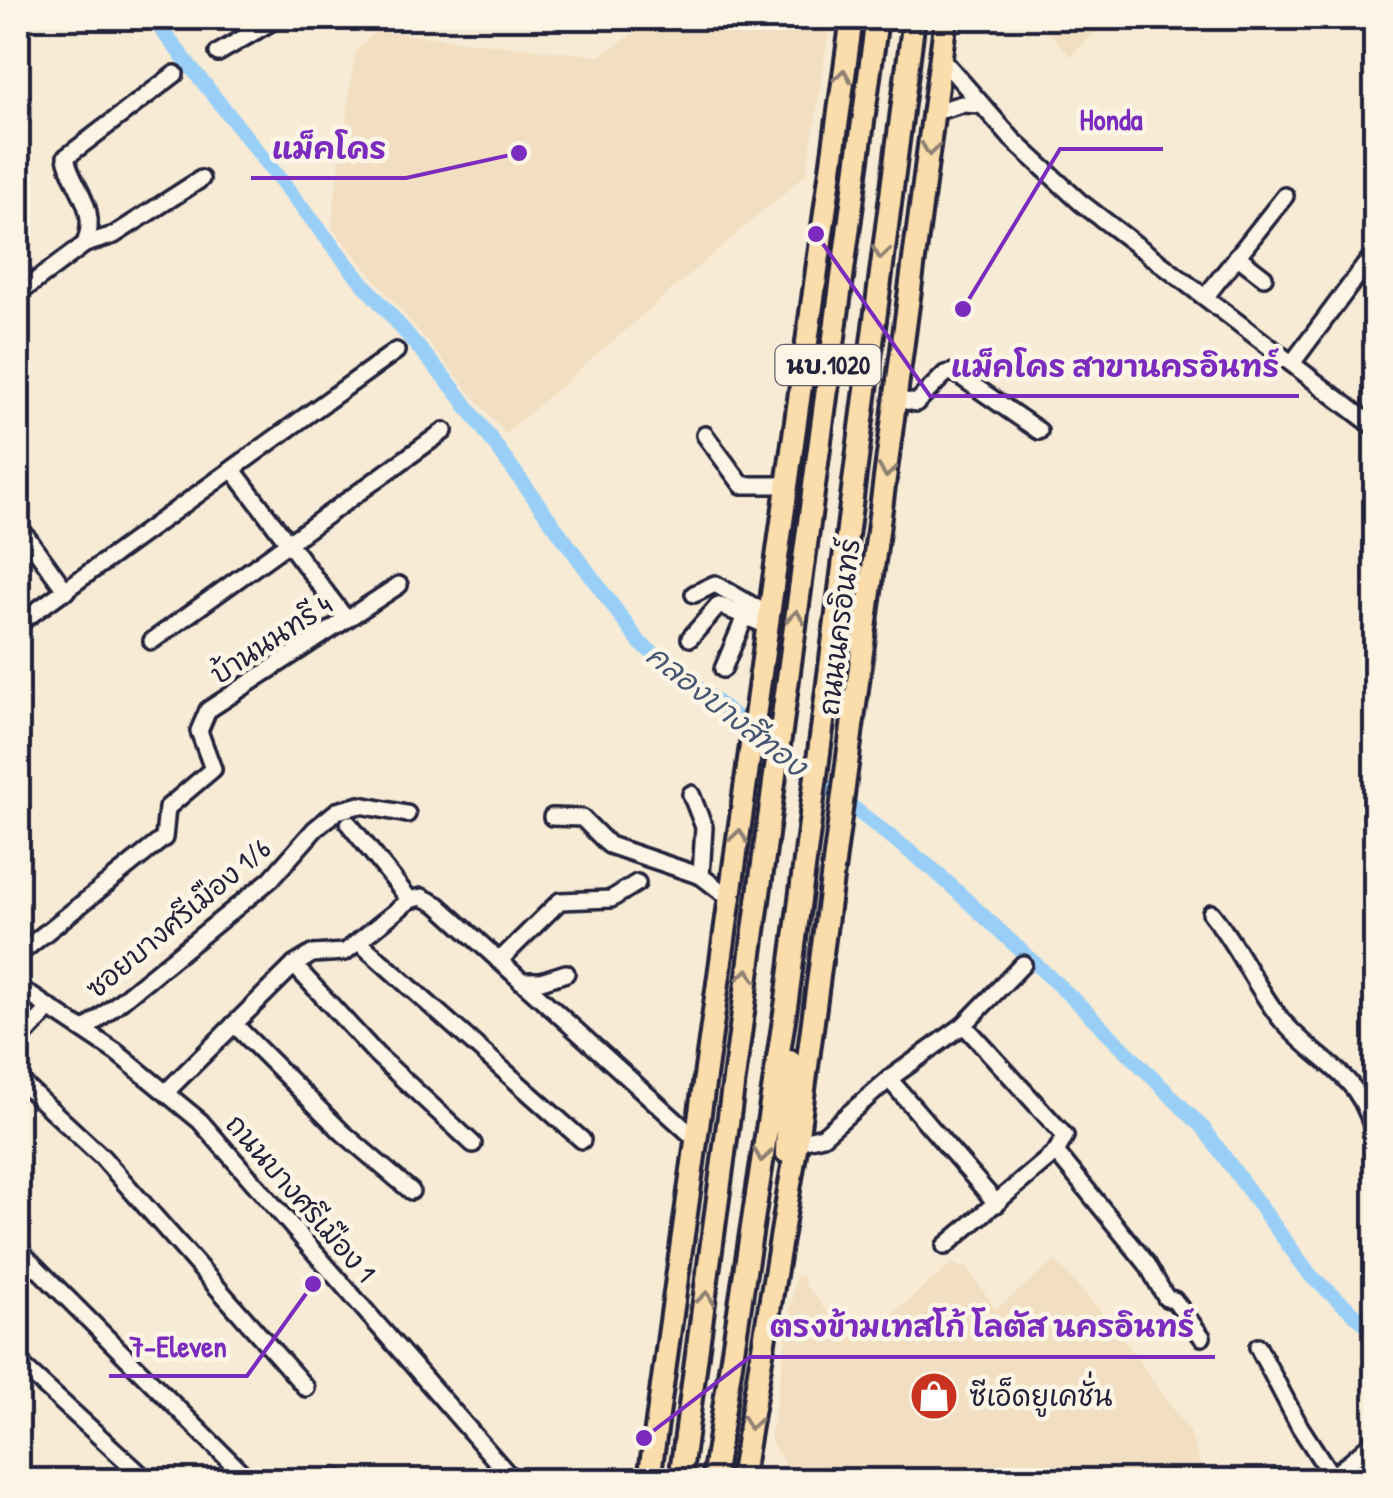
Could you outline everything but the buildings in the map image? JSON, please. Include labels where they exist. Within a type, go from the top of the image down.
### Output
[{"type":"main road","name":"นบ.1020","points":[[649,1480],[852,18]]},
{"type":"main road","name":"ถนนนครอินทร์","points":[[680,1480],[784,714],[814,462],[878,18]]},
{"type":"main road","name":"ถนนนครอินทร์","points":[[713,1480],[787,1000],[914,18]]},
{"type":"main road","name":"ถนนนครอินทร์","points":[[741,1480],[797,1142],[946,18]]},
{"type":"main road","points":[[807,324],[814,462]]},
{"type":"main road","points":[[787,1000],[792,1039],[785,1114],[787,1206]]},
{"type":"street","points":[[218,53],[253,24],[278,18]]},
{"type":"street","points":[[941,58],[982,105],[1080,202],[1376,428]]},
{"type":"street","points":[[85,244],[89,226],[85,196],[66,157],[175,74]]},
{"type":"street","points":[[934,112],[962,104],[982,105]]},
{"type":"street","points":[[18,294],[85,244],[114,235],[201,179]]},
{"type":"street","points":[[1206,296],[1285,196]]},
{"type":"street","points":[[1237,256],[1264,277]]},
{"type":"street","points":[[1293,362],[1369,260]]},
{"type":"street","points":[[18,624],[396,351]]},
{"type":"street","points":[[896,400],[916,404],[945,374],[954,372],[1039,431]]},
{"type":"street","points":[[152,641],[444,431]]},
{"type":"street","points":[[705,435],[742,484],[787,485]]},
{"type":"street","points":[[234,470],[346,619]]},
{"type":"street","points":[[18,525],[66,590]]},
{"type":"street","points":[[694,594],[715,584],[768,621]]},
{"type":"street","name":"บ้านนนทรี 4","points":[[18,955],[164,838],[167,808],[213,768],[198,731],[208,710],[398,585]]},
{"type":"street","points":[[690,638],[719,605],[745,617],[768,621]]},
{"type":"street","points":[[723,669],[745,617]]},
{"type":"street","points":[[691,794],[704,827],[701,876]]},
{"type":"street","name":"ซอยบางศรีเมือง 1/6","points":[[85,1030],[272,879],[337,811],[360,805],[408,814]]},
{"type":"street","points":[[552,817],[574,815],[609,845],[701,876],[731,898]]},
{"type":"street","points":[[350,824],[413,899],[438,905],[698,1140]]},
{"type":"street","points":[[499,961],[560,900],[611,899],[636,883]]},
{"type":"street","points":[[168,1091],[294,965],[312,954],[345,952],[413,899]]},
{"type":"street","points":[[1211,913],[1281,1018],[1300,1039],[1330,1060],[1368,1108],[1376,1144]]},
{"type":"street","points":[[359,942],[582,1140]]},
{"type":"street","points":[[797,1142],[823,1136],[889,1079],[964,1025],[1023,964]]},
{"type":"street","points":[[294,965],[376,1054],[473,1144]]},
{"type":"street","points":[[521,981],[541,981],[566,973]]},
{"type":"street","name":"ถนนบางศรีเมือง 1","points":[[18,987],[168,1091],[223,1145],[513,1480]]},
{"type":"street","points":[[18,1042],[50,1008]]},
{"type":"street","points":[[234,1024],[342,1132],[411,1191]]},
{"type":"street","points":[[944,1246],[1056,1152],[1064,1140],[1064,1132],[964,1025]]},
{"type":"street","points":[[18,1079],[102,1157],[306,1388]]},
{"type":"street","points":[[889,1079],[997,1204]]},
{"type":"street","points":[[1056,1152],[1147,1264],[1166,1298],[1174,1300],[1202,1337]]},
{"type":"street","points":[[18,1249],[249,1480]]},
{"type":"street","points":[[1258,1347],[1331,1479],[1376,1438]]},
{"type":"street","points":[[18,1362],[147,1480]]},
{"type":"shaded area","points":[[657,18],[831,18],[807,173],[505,434],[331,227],[355,52],[376,31],[600,56]]},
{"type":"shaded area","points":[[1036,18],[1112,18],[1070,56]]},
{"type":"shaded area","points":[[1055,1261],[1112,1323],[1190,1432],[1204,1480],[796,1480],[770,1441],[796,1275],[804,1277],[805,1284],[840,1328],[868,1334],[953,1263],[961,1268],[965,1265],[996,1309]]},
{"type":"waterway","name":"คลองบางสีทอง","points":[[152,18],[351,269],[455,390],[640,643],[935,871],[1081,1006],[1204,1129],[1311,1276],[1376,1333]]},
{"type":"place","name":"แม็คโคร","points":[[519,153]]},
{"type":"place","name":"แม็คโคร สาขานครอินทร์","points":[[816,234]]},
{"type":"place","name":"Honda","points":[[963,309]]},
{"type":"place","name":"7-Eleven","points":[[313,1284]]},
{"type":"place","name":"ซีเอ็ดยูเคชั่น","points":[[934,1396]]},
{"type":"place","name":"ตรงข้ามเทสโก้ โลตัส นครอินทร์","points":[[644,1438]]}]
